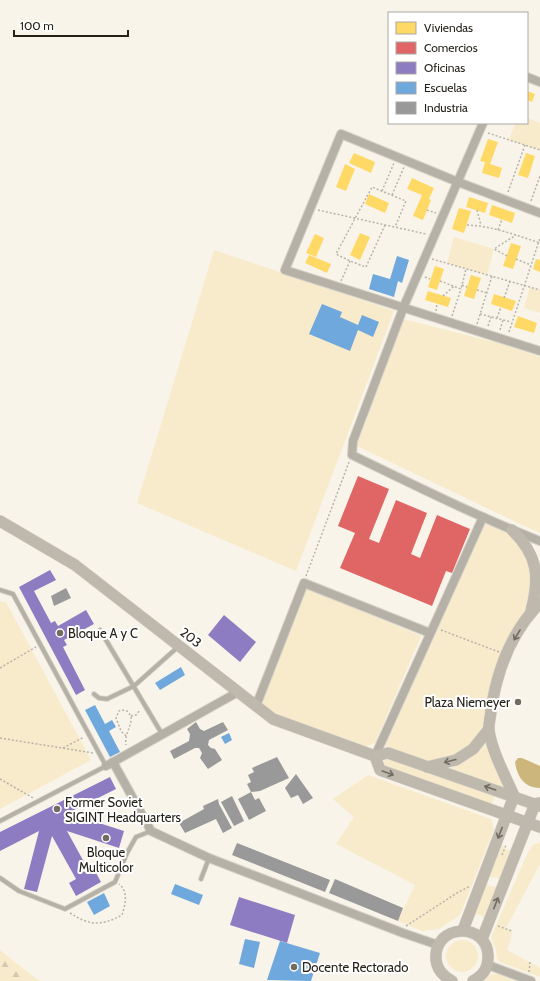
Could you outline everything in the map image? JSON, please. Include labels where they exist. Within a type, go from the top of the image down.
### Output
[{"type":"street","points":[[528,77],[540,82]]},
{"type":"street","points":[[482,127],[404,306],[353,441],[352,455],[483,517],[540,541]]},
{"type":"street","points":[[540,213],[458,182],[341,134],[285,270],[404,306],[540,351]]},
{"type":"street","points":[[483,517],[375,756],[380,770],[540,827]]},
{"type":"street","name":"203","points":[[0,520],[75,565],[273,719],[375,756]]},
{"type":"street","points":[[463,930],[514,796],[495,754],[489,730],[493,701],[499,676],[512,643],[531,612],[536,598],[538,584],[532,555],[524,542],[512,530]]},
{"type":"street","points":[[256,706],[304,582],[432,631]]},
{"type":"street","points":[[531,612],[540,603]]},
{"type":"street","points":[[238,692],[109,764],[151,831],[209,858],[397,931],[438,945]]},
{"type":"street","points":[[427,767],[456,760],[473,749],[489,730]]},
{"type":"street","points":[[375,756],[388,753],[538,804],[528,823],[482,939]]},
{"type":"street","points":[[446,979],[437,965],[436,954],[438,945],[446,936],[463,930],[474,933],[482,939],[488,951],[488,965],[478,979]]},
{"type":"street","points":[[488,965],[531,981]]},
{"type":"lane","points":[[0,590],[13,594],[89,735],[100,754],[109,764],[0,821]]},
{"type":"lane","points":[[100,630],[162,734]]},
{"type":"lane","points":[[94,694],[98,698],[107,699],[134,686],[179,646]]},
{"type":"lane","points":[[0,878],[19,891],[65,909],[115,882],[127,853],[136,837],[151,831]]},
{"type":"lane","points":[[201,879],[209,858]]},
{"type":"path","points":[[482,127],[540,150]]},
{"type":"path","points":[[505,200],[525,145]]},
{"type":"path","points":[[382,191],[397,157]]},
{"type":"path","points":[[392,195],[407,161]]},
{"type":"path","points":[[528,209],[540,176]]},
{"type":"path","points":[[385,225],[366,267],[336,254],[372,187],[406,201],[395,227]]},
{"type":"path","points":[[311,208],[434,236]]},
{"type":"path","points":[[477,210],[481,225]]},
{"type":"path","points":[[498,230],[502,219]]},
{"type":"path","points":[[467,225],[481,225],[539,243]]},
{"type":"path","points":[[506,256],[494,249],[516,235]]},
{"type":"path","points":[[506,340],[540,238]]},
{"type":"path","points":[[536,250],[540,251]]},
{"type":"path","points":[[425,257],[540,290],[540,286]]},
{"type":"path","points":[[516,259],[531,265]]},
{"type":"path","points":[[339,286],[350,261]]},
{"type":"path","points":[[450,322],[466,269]]},
{"type":"path","points":[[475,330],[492,276]]},
{"type":"path","points":[[440,281],[461,289]]},
{"type":"path","points":[[504,298],[510,281]]},
{"type":"path","points":[[462,285],[467,287]]},
{"type":"path","points":[[443,296],[454,286]]},
{"type":"path","points":[[477,290],[487,293]]},
{"type":"path","points":[[497,318],[501,307]]},
{"type":"path","points":[[480,314],[512,323]]},
{"type":"path","points":[[486,333],[491,317]]},
{"type":"path","points":[[497,337],[503,320]]},
{"type":"path","points":[[304,582],[352,455]]},
{"type":"path","points":[[432,631],[499,652],[506,656]]},
{"type":"path","points":[[0,668],[41,644]]},
{"type":"path","points":[[131,716],[136,715],[138,711],[143,708],[144,704]]},
{"type":"path","points":[[126,736],[118,727],[116,718],[117,714],[124,710],[131,716],[131,725],[126,736],[126,745],[130,752]]},
{"type":"path","points":[[63,748],[89,735]]},
{"type":"path","points":[[0,738],[100,754]]},
{"type":"path","points":[[0,779],[38,801]]},
{"type":"path","points":[[65,909],[79,919],[94,924],[108,922],[122,915],[127,901],[122,887],[115,882]]},
{"type":"path","points":[[397,931],[457,892],[482,882]]},
{"type":"path","points":[[488,924],[512,931]]},
{"type":"green space","points":[[528,118],[540,123],[540,150],[509,140],[515,124],[528,124]]},
{"type":"green space","points":[[454,237],[494,249],[487,275],[447,263]]},
{"type":"green space","points":[[214,250],[394,311],[296,571],[137,503]]},
{"type":"green space","points":[[530,287],[540,290],[540,313],[524,308]]},
{"type":"green space","points":[[403,319],[506,345],[540,357],[540,533],[357,446]]},
{"type":"green space","points":[[485,524],[507,531],[521,545],[535,572],[524,617],[488,718],[479,737],[451,759],[426,761],[387,748],[386,744]]},
{"type":"green space","points":[[306,588],[421,636],[375,743],[365,747],[279,717],[265,708],[261,703]]},
{"type":"green space","points":[[0,601],[6,602],[91,760],[0,809]]},
{"type":"green space","points":[[487,741],[505,785],[501,788],[449,769],[468,760]]},
{"type":"green space","points":[[385,757],[495,796],[491,805],[383,767]]},
{"type":"green space","points":[[368,775],[491,819],[494,829],[460,915],[439,929],[422,931],[398,921],[415,885],[336,844],[354,817],[333,799]]},
{"type":"green space","points":[[540,842],[540,864],[506,928],[512,931],[507,950],[540,968],[540,977],[500,962],[497,958],[496,950],[491,937],[528,852],[533,845]]},
{"type":"green space","points":[[502,844],[505,849],[509,850],[514,848],[500,881],[498,878],[489,877]]},
{"type":"green space","points":[[486,882],[489,886],[498,887],[484,918],[478,914],[473,916]]},
{"type":"green space","points":[[459,940],[465,940],[475,947],[478,956],[477,962],[471,969],[465,972],[459,972],[449,965],[446,959],[446,953],[453,943]]},
{"type":"green space","points":[[0,950],[35,978],[41,981],[0,981]]},
{"type":"green space","points":[[500,974],[518,981],[483,981],[487,975]]},
{"type":"shaded area","points":[[518,758],[522,758],[540,766],[540,788],[530,786],[522,780],[515,762]]},
{"type":"building: Viviendas","points":[[528,91],[535,94],[532,102],[528,100]]},
{"type":"building: Viviendas","points":[[488,139],[498,142],[490,164],[502,168],[499,178],[482,173],[485,162],[480,161]]},
{"type":"building: Viviendas","points":[[354,153],[375,162],[371,173],[349,163]]},
{"type":"building: Viviendas","points":[[526,153],[535,156],[528,178],[518,175]]},
{"type":"building: Viviendas","points":[[345,164],[355,169],[346,191],[336,187]]},
{"type":"building: Viviendas","points":[[412,178],[434,188],[423,220],[413,216],[422,195],[407,189]]},
{"type":"building: Viviendas","points":[[369,194],[389,203],[385,213],[365,204]]},
{"type":"building: Viviendas","points":[[469,197],[488,203],[485,213],[466,207]]},
{"type":"building: Viviendas","points":[[492,205],[515,213],[512,223],[489,215]]},
{"type":"building: Viviendas","points":[[459,208],[471,211],[464,233],[452,229]]},
{"type":"building: Viviendas","points":[[360,233],[370,237],[360,260],[350,255]]},
{"type":"building: Viviendas","points":[[315,234],[324,238],[316,257],[306,253]]},
{"type":"building: Viviendas","points":[[511,243],[521,246],[513,269],[503,266]]},
{"type":"building: Viviendas","points":[[309,255],[331,264],[327,273],[305,263]]},
{"type":"building: Viviendas","points":[[536,259],[540,260],[540,272],[533,269]]},
{"type":"building: Viviendas","points":[[435,266],[444,269],[437,290],[428,287]]},
{"type":"building: Viviendas","points":[[471,275],[481,278],[474,299],[464,296]]},
{"type":"building: Viviendas","points":[[428,291],[451,298],[448,307],[425,300]]},
{"type":"building: Viviendas","points":[[494,294],[516,301],[512,311],[491,304]]},
{"type":"building: Viviendas","points":[[518,316],[537,323],[534,333],[514,327]]},
{"type":"building: Comercios","points":[[358,476],[389,489],[369,539],[379,543],[396,500],[427,513],[411,554],[420,558],[437,515],[470,529],[452,573],[446,571],[432,606],[340,568],[355,533],[338,526]]},
{"type":"building: Oficinas","name":"Bloque A y C","points":[[50,570],[56,580],[34,591],[51,623],[55,621],[58,626],[86,610],[94,624],[64,640],[67,645],[63,647],[85,690],[76,695],[19,587]]},
{"type":"building: Oficinas","points":[[224,615],[256,642],[240,662],[208,635]]},
{"type":"building: Oficinas","name":"Bloque Multicolor","points":[[110,777],[116,789],[68,813],[124,831],[119,848],[67,831],[90,873],[95,871],[101,882],[76,896],[69,883],[76,879],[52,836],[37,892],[24,889],[39,831],[0,851],[0,832]]},
{"type":"building: Oficinas","points":[[239,897],[295,915],[287,943],[230,925]]},
{"type":"building: Escuelas","points":[[397,256],[409,260],[402,283],[398,281],[394,297],[369,289],[373,274],[390,279]]},
{"type":"building: Escuelas","points":[[322,304],[342,312],[340,317],[358,325],[362,315],[379,322],[373,337],[358,330],[350,351],[309,334]]},
{"type":"building: Escuelas","points":[[181,667],[185,675],[160,690],[155,683]]},
{"type":"building: Escuelas","points":[[95,705],[105,724],[112,720],[116,727],[109,731],[120,752],[110,757],[85,710]]},
{"type":"building: Escuelas","points":[[229,733],[232,740],[225,744],[221,737]]},
{"type":"building: Escuelas","points":[[175,884],[203,895],[199,905],[171,894]]},
{"type":"building: Escuelas","points":[[104,893],[110,906],[94,915],[87,902]]},
{"type":"building: Escuelas","points":[[245,939],[260,942],[254,968],[239,964]]},
{"type":"building: Escuelas","name":"Docente Rectorado","points":[[280,941],[320,953],[311,981],[267,980]]},
{"type":"building: Industria","points":[[66,588],[71,598],[54,606],[51,596]]},
{"type":"building: Industria","points":[[196,722],[200,729],[204,731],[223,722],[228,730],[209,740],[208,745],[215,749],[222,760],[208,769],[200,758],[202,753],[199,748],[195,748],[174,759],[170,751],[189,741],[190,734],[187,729]]},
{"type":"building: Industria","points":[[277,757],[289,778],[260,791],[251,792],[247,784],[251,782],[248,775],[254,772],[252,768]]},
{"type":"building: Industria","points":[[296,774],[313,798],[303,804],[298,795],[291,798],[285,788]]},
{"type":"building: Industria","points":[[251,792],[255,800],[259,798],[266,811],[249,820],[238,799]]},
{"type":"building: Industria","points":[[232,796],[244,821],[234,826],[221,802]]},
{"type":"building: Industria","points":[[218,799],[219,804],[232,828],[223,833],[216,819],[185,833],[179,823],[204,809],[203,806]]},
{"type":"building: Industria","points":[[237,843],[330,880],[325,892],[232,855]]},
{"type":"building: Industria","points":[[335,879],[403,908],[398,921],[329,893]]},
{"type":"place","name":"Bloque A y C","points":[[60,633]]},
{"type":"place","name":"Plaza Niemeyer","points":[[518,702]]},
{"type":"place","name":"Former Soviet SIGINT Headquarters","points":[[57,809]]},
{"type":"place","name":"Bloque Multicolor","points":[[106,838]]},
{"type":"place","name":"Docente Rectorado","points":[[294,967]]}]
